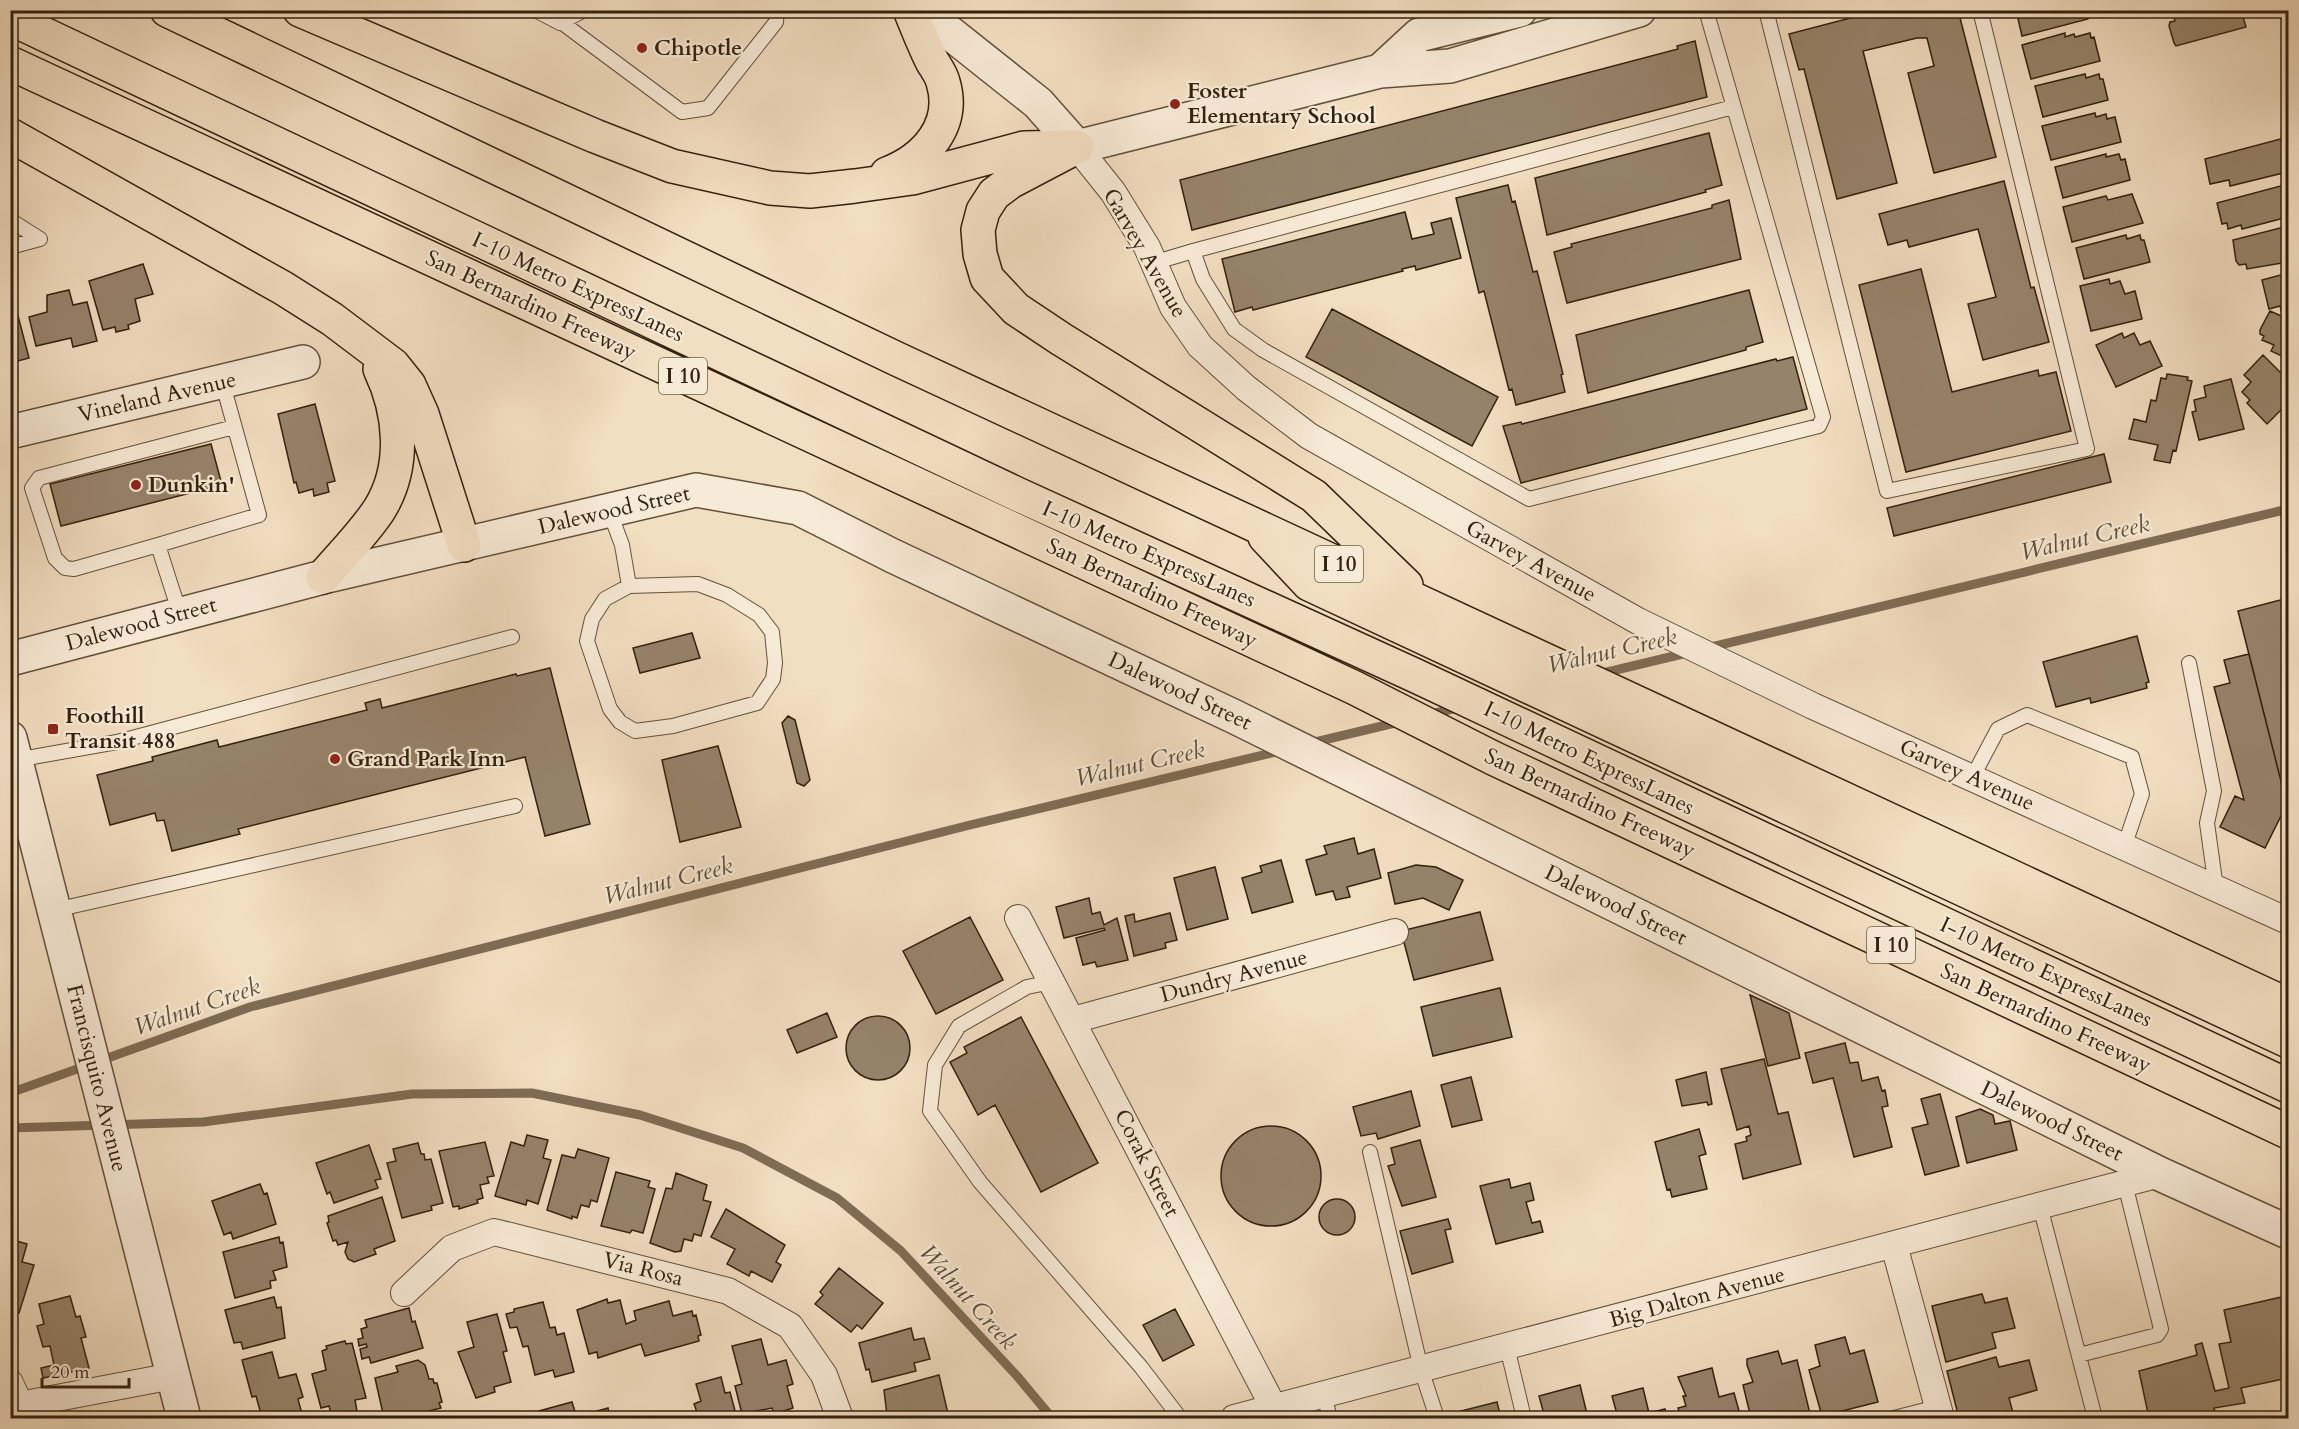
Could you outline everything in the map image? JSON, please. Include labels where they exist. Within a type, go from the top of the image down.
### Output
[{"type":"highway","name":"I 10","points":[[167,10],[897,359],[1256,527],[1423,601],[1663,715],[2289,1005]]},
{"type":"highway","points":[[300,10],[595,136],[672,166],[770,188],[810,191],[855,186],[912,178],[1024,148],[1077,147]]},
{"type":"highway","points":[[855,186],[901,169],[915,160],[927,149],[942,126],[947,100],[942,79],[910,10]]},
{"type":"highway","name":"I-10 Metro ExpressLanes","points":[[10,18],[1019,495],[1414,675],[2289,1086]]},
{"type":"highway","name":"San Bernardino Freeway","points":[[10,63],[1355,688],[1493,758],[2289,1132]]},
{"type":"highway","points":[[10,135],[283,288],[369,346],[393,365],[409,385],[422,414],[464,545]]},
{"type":"highway","points":[[1077,147],[1010,182],[994,194],[983,211],[978,230],[980,254],[987,278],[1016,309],[1314,496],[1423,601]]},
{"type":"highway","points":[[323,577],[380,509],[393,478],[398,446],[395,408],[369,346]]},
{"type":"highway","name":"I-10 Metro ExpressLanes","points":[[1256,527],[1309,584],[2289,1041]]},
{"type":"street","name":"Garvey Avenue","points":[[921,10],[1038,103],[1113,192],[1153,262],[1173,306],[1200,346],[1246,388],[1309,436],[1638,621],[1812,706],[2289,921]]},
{"type":"street","points":[[1380,71],[1419,35],[1521,10]]},
{"type":"street","points":[[1077,147],[1380,71],[1450,66],[1640,10]]},
{"type":"street","name":"Vineland Avenue","points":[[10,432],[303,362]]},
{"type":"street","name":"Dalewood Street","points":[[10,659],[323,577],[696,490],[798,508],[893,556],[1233,716],[2160,1174],[2289,1232]]},
{"type":"street","name":"Francisquito Avenue","points":[[13,749],[184,1419]]},
{"type":"street","name":"Corak Street","points":[[1018,918],[1274,1408]]},
{"type":"street","name":"Dundry Avenue","points":[[1073,1020],[1395,933]]},
{"type":"street","name":"Big Dalton Avenue","points":[[1234,1419],[1274,1408],[1327,1407],[1421,1369],[2160,1174]]},
{"type":"street","name":"Via Rosa","points":[[404,1293],[452,1248],[494,1232],[728,1290],[790,1326],[824,1375],[840,1419]]},
{"type":"street","points":[[1894,1245],[1939,1413]]},
{"type":"street","points":[[17,1402],[173,1376]]},
{"type":"lane","points":[[535,10],[560,23]]},
{"type":"lane","points":[[545,10],[682,112],[708,108],[776,22],[777,10]]},
{"type":"lane","points":[[560,23],[584,10]]},
{"type":"lane","points":[[1193,251],[1203,279],[1234,329],[1263,350],[1529,499],[1819,426],[1823,417],[1706,10]]},
{"type":"lane","points":[[1766,10],[1887,490],[2087,449],[1980,10]]},
{"type":"lane","points":[[1153,262],[1733,107]]},
{"type":"lane","points":[[10,220],[40,239],[10,247]]},
{"type":"lane","points":[[222,381],[259,515],[74,569],[64,568],[55,558],[32,488],[39,478],[234,427]]},
{"type":"lane","points":[[609,510],[621,544],[629,586]]},
{"type":"lane","points":[[158,545],[180,614]]},
{"type":"lane","points":[[698,584],[727,596],[759,615],[772,633],[776,663],[773,679],[758,703],[673,726],[635,731],[620,722],[610,709],[587,641],[592,619],[605,599],[629,586],[698,584]]},
{"type":"lane","points":[[13,749],[117,742],[512,637]]},
{"type":"lane","points":[[2189,663],[2214,791],[2207,823],[2216,888]]},
{"type":"lane","points":[[1972,778],[1998,729],[2028,716],[2132,757],[2142,794],[2124,847]]},
{"type":"lane","points":[[55,910],[515,806]]},
{"type":"lane","points":[[1052,982],[1027,987],[959,1026],[935,1065],[930,1111],[980,1182],[1141,1367],[1180,1419]]},
{"type":"lane","points":[[1370,1152],[1421,1369],[1437,1419]]},
{"type":"lane","points":[[2079,1355],[2157,1335],[2161,1329],[2125,1184]]},
{"type":"lane","points":[[2040,1206],[2096,1419]]},
{"type":"lane","points":[[1506,1347],[1524,1419]]},
{"type":"lane","points":[[1894,1419],[1939,1413]]},
{"type":"building","points":[[1881,10],[1958,10],[1996,157],[1934,173],[1908,73],[1934,66],[1927,38],[1917,38],[1863,51],[1897,183],[1837,199],[1804,69],[1799,70],[1789,34]]},
{"type":"building","points":[[2016,10],[2087,10],[2088,19],[2022,36]]},
{"type":"building","points":[[2186,10],[2241,10],[2246,27],[2176,46],[2174,43],[2169,26],[2170,22],[2175,21],[2173,14]]},
{"type":"building","points":[[2279,10],[2288,10],[2288,46]]},
{"type":"building","points":[[2065,33],[2065,37],[2074,34],[2075,37],[2090,33],[2091,38],[2094,37],[2100,61],[2031,79],[2022,45]]},
{"type":"building","points":[[1695,41],[1707,97],[1192,230],[1180,180],[1678,49],[1677,46]]},
{"type":"building","points":[[2085,74],[2086,78],[2099,74],[2100,79],[2103,79],[2108,100],[2043,117],[2035,86]]},
{"type":"building","points":[[2095,113],[2096,117],[2106,114],[2107,119],[2115,117],[2121,142],[2051,160],[2042,126]]},
{"type":"building","points":[[1709,133],[1722,185],[1705,190],[1706,192],[1547,235],[1535,178]]},
{"type":"building","points":[[2288,137],[2288,169],[2283,173],[2230,186],[2229,180],[2210,184],[2205,159]]},
{"type":"building","points":[[2106,154],[2106,157],[2119,154],[2121,160],[2125,159],[2130,180],[2063,198],[2055,167]]},
{"type":"building","points":[[2004,181],[2031,288],[2034,287],[2049,342],[1983,360],[1968,304],[1996,297],[1978,229],[1909,247],[1907,240],[1888,245],[1879,214]]},
{"type":"building","points":[[2288,184],[2288,217],[2242,229],[2241,225],[2228,229],[2227,223],[2222,224],[2217,203]]},
{"type":"building","points":[[1508,185],[1512,202],[1515,201],[1533,272],[1537,271],[1563,374],[1561,375],[1565,392],[1516,405],[1512,389],[1509,390],[1484,291],[1479,293],[1456,198]]},
{"type":"building","points":[[2132,194],[2143,223],[2072,242],[2063,207],[2106,196],[2108,200]]},
{"type":"building","points":[[1729,200],[1741,259],[1567,303],[1554,252],[1572,247],[1571,244],[1712,208],[1712,205]]},
{"type":"building","points":[[1405,212],[1412,239],[1434,234],[1431,223],[1451,218],[1461,258],[1416,270],[1415,266],[1402,269],[1403,271],[1253,310],[1252,307],[1235,312],[1222,259]]},
{"type":"building","points":[[2288,226],[2288,262],[2247,269],[2246,264],[2239,265],[2236,261],[2233,240]]},
{"type":"building","points":[[2126,235],[2127,239],[2140,235],[2141,240],[2144,240],[2150,262],[2084,279],[2076,248]]},
{"type":"building","points":[[143,264],[153,294],[135,299],[140,321],[128,325],[129,329],[116,332],[115,327],[103,330],[89,281]]},
{"type":"building","points":[[1921,269],[1952,392],[2038,370],[2039,376],[2056,372],[2071,431],[1906,472],[1859,285]]},
{"type":"building","points":[[2288,273],[2288,315],[2283,317],[2280,306],[2269,309],[2262,280]]},
{"type":"building","points":[[2109,279],[2110,284],[2120,281],[2125,294],[2135,291],[2142,319],[2091,331],[2080,286]]},
{"type":"building","points":[[10,290],[29,358],[10,363]]},
{"type":"building","points":[[69,290],[73,305],[87,302],[97,341],[73,347],[71,338],[36,346],[29,317],[47,312],[47,295]]},
{"type":"building","points":[[1749,290],[1763,342],[1746,347],[1746,350],[1588,393],[1576,335]]},
{"type":"building","points":[[1332,309],[1498,397],[1472,446],[1306,357]]},
{"type":"building","points":[[2270,311],[2288,319],[2288,359],[2271,351],[2274,345],[2262,340],[2264,336],[2260,334],[2260,330]]},
{"type":"building","points":[[2122,333],[2124,338],[2134,333],[2140,345],[2150,341],[2162,366],[2116,387],[2096,345]]},
{"type":"building","points":[[2263,355],[2288,380],[2288,403],[2267,424],[2247,403],[2250,400],[2242,392],[2251,382],[2244,375]]},
{"type":"building","points":[[1793,357],[1807,409],[1521,483],[1503,426],[1521,422],[1522,424],[1776,359],[1777,361]]},
{"type":"building","points":[[2167,374],[2188,377],[2187,380],[2192,381],[2176,451],[2173,450],[2170,463],[2154,460],[2158,445],[2129,439],[2134,419],[2146,422],[2151,400],[2156,401],[2161,378],[2166,379]]},
{"type":"building","points":[[2231,379],[2244,429],[2199,440],[2192,412],[2196,411],[2194,400],[2206,397],[2204,386]]},
{"type":"building","points":[[315,404],[335,481],[327,483],[329,492],[314,496],[313,489],[299,493],[296,482],[294,483],[278,414]]},
{"type":"building","name":"Dunkin'","points":[[211,444],[222,485],[61,526],[50,484]]},
{"type":"building","points":[[2104,454],[2111,482],[1894,536],[1887,508]]},
{"type":"building","points":[[2288,598],[2288,809],[2238,611]]},
{"type":"building","points":[[692,633],[700,658],[640,673],[633,648]]},
{"type":"building","points":[[2137,636],[2149,682],[2146,683],[2147,688],[2091,703],[2090,698],[2056,707],[2043,662]]},
{"type":"building","points":[[2249,654],[2288,809],[2288,814],[2281,816],[2265,848],[2220,827],[2235,796],[2244,800],[2214,687],[2230,683],[2224,660]]},
{"type":"building","name":"Grand Park Inn","points":[[550,668],[590,824],[545,836],[525,757],[238,829],[240,834],[172,851],[164,820],[157,821],[155,813],[110,825],[97,775],[153,761],[152,757],[217,740],[219,747],[367,710],[365,703],[380,699],[382,708],[516,674],[517,676]]},
{"type":"building","points":[[788,716],[795,720],[810,780],[804,786],[797,783],[782,723]]},
{"type":"building","points":[[718,746],[741,827],[680,842],[662,760]]},
{"type":"building","points":[[1354,838],[1358,854],[1374,849],[1381,878],[1347,887],[1350,897],[1336,900],[1333,891],[1316,895],[1306,860],[1327,854],[1324,846]]},
{"type":"building","points":[[1281,860],[1293,902],[1252,913],[1242,878],[1262,872],[1260,866]]},
{"type":"building","points":[[1416,865],[1436,867],[1463,880],[1449,910],[1423,898],[1395,904],[1388,873]]},
{"type":"building","points":[[1215,867],[1228,919],[1187,930],[1174,878]]},
{"type":"building","points":[[1089,898],[1092,914],[1100,912],[1104,925],[1117,918],[1128,960],[1097,967],[1095,962],[1083,965],[1076,938],[1105,930],[1104,928],[1064,938],[1056,907]]},
{"type":"building","points":[[1480,912],[1493,960],[1414,980],[1401,931]]},
{"type":"building","points":[[1170,913],[1177,940],[1165,943],[1166,948],[1134,956],[1125,916],[1134,914],[1135,922]]},
{"type":"building","points":[[970,917],[1003,980],[936,1014],[903,951]]},
{"type":"building","points":[[1500,988],[1512,1037],[1433,1056],[1421,1007]]},
{"type":"building","points":[[1750,995],[1789,1013],[1800,1058],[1768,1066]]},
{"type":"building","points":[[827,1013],[837,1037],[797,1053],[787,1030]]},
{"type":"building","points":[[878,1016],[901,1025],[910,1048],[901,1071],[878,1080],[855,1071],[846,1048],[855,1025]]},
{"type":"building","points":[[1021,1017],[1098,1163],[1041,1192],[995,1105],[978,1115],[950,1062],[967,1053],[964,1047]]},
{"type":"building","points":[[1845,1043],[1850,1063],[1858,1062],[1862,1081],[1878,1077],[1882,1091],[1885,1090],[1888,1106],[1882,1107],[1892,1147],[1854,1157],[1833,1078],[1813,1083],[1805,1053]]},
{"type":"building","points":[[1764,1059],[1778,1114],[1788,1112],[1801,1164],[1743,1179],[1735,1144],[1747,1141],[1746,1137],[1751,1135],[1749,1126],[1737,1130],[1721,1069]]},
{"type":"building","points":[[1706,1072],[1712,1104],[1708,1105],[1707,1102],[1682,1106],[1676,1080]]},
{"type":"building","points":[[1471,1077],[1482,1120],[1452,1127],[1441,1085]]},
{"type":"building","points":[[1411,1091],[1420,1126],[1378,1139],[1376,1133],[1361,1136],[1353,1107]]},
{"type":"building","points":[[1940,1094],[1959,1166],[1925,1175],[1912,1128],[1928,1124],[1921,1099]]},
{"type":"building","points":[[1980,1109],[1993,1115],[1995,1124],[2010,1121],[2017,1150],[1967,1163],[1956,1117]]},
{"type":"building","points":[[1271,1126],[1290,1130],[1306,1141],[1317,1157],[1321,1176],[1317,1195],[1306,1211],[1290,1222],[1271,1226],[1252,1222],[1236,1211],[1225,1195],[1221,1176],[1225,1157],[1236,1141],[1252,1130]]},
{"type":"building","points":[[1699,1129],[1706,1154],[1699,1156],[1707,1189],[1672,1197],[1670,1189],[1667,1190],[1655,1142]]},
{"type":"building","points":[[527,1135],[548,1140],[543,1158],[551,1160],[538,1204],[527,1200],[526,1205],[495,1196],[511,1142],[524,1146]]},
{"type":"building","points":[[1420,1140],[1436,1197],[1402,1206],[1388,1166],[1395,1164],[1391,1148]]},
{"type":"building","points":[[485,1142],[494,1176],[487,1177],[489,1183],[480,1185],[483,1198],[477,1200],[478,1203],[459,1209],[459,1206],[453,1207],[439,1151]]},
{"type":"building","points":[[418,1143],[425,1160],[431,1159],[443,1203],[431,1206],[432,1210],[402,1218],[387,1163],[396,1161],[393,1149]]},
{"type":"building","points":[[369,1145],[381,1179],[375,1180],[378,1188],[334,1203],[330,1192],[327,1194],[316,1163]]},
{"type":"building","points":[[578,1149],[609,1158],[597,1202],[591,1200],[589,1207],[581,1205],[577,1218],[572,1216],[572,1219],[547,1210],[562,1155],[575,1158]]},
{"type":"building","points":[[616,1172],[650,1181],[648,1187],[655,1189],[643,1233],[632,1230],[630,1233],[601,1226]]},
{"type":"building","points":[[676,1173],[707,1185],[703,1200],[711,1202],[701,1236],[694,1234],[692,1241],[684,1239],[681,1251],[675,1252],[650,1243],[666,1188],[672,1189]]},
{"type":"building","points":[[1509,1179],[1511,1188],[1530,1183],[1534,1200],[1526,1202],[1532,1223],[1540,1221],[1543,1232],[1496,1244],[1480,1186]]},
{"type":"building","points":[[260,1184],[264,1194],[267,1193],[276,1224],[233,1239],[231,1232],[224,1235],[212,1201]]},
{"type":"building","points":[[382,1197],[395,1241],[374,1249],[376,1254],[354,1262],[348,1259],[345,1252],[348,1242],[338,1245],[336,1240],[333,1241],[327,1223],[329,1222],[328,1216]]},
{"type":"building","points":[[1337,1199],[1350,1204],[1355,1217],[1350,1230],[1337,1235],[1324,1230],[1319,1217],[1324,1204]]},
{"type":"building","points":[[726,1209],[785,1245],[776,1262],[781,1265],[772,1282],[751,1271],[749,1276],[727,1264],[735,1249],[711,1237]]},
{"type":"building","points":[[1448,1219],[1451,1229],[1445,1230],[1453,1262],[1412,1274],[1400,1231]]},
{"type":"building","points":[[279,1237],[280,1243],[283,1242],[287,1267],[273,1271],[276,1280],[270,1281],[271,1288],[235,1298],[223,1252]]},
{"type":"building","points":[[10,1239],[27,1244],[22,1262],[34,1265],[19,1313],[10,1310]]},
{"type":"building","points":[[839,1268],[883,1303],[862,1329],[857,1325],[851,1332],[815,1304],[823,1295],[820,1292]]},
{"type":"building","points":[[1982,1294],[1985,1303],[2007,1298],[2015,1328],[1992,1333],[1996,1348],[1946,1362],[1932,1306]]},
{"type":"building","points":[[70,1296],[76,1317],[80,1316],[86,1337],[81,1338],[89,1368],[43,1378],[41,1368],[54,1365],[50,1346],[43,1347],[37,1326],[44,1324],[39,1304]]},
{"type":"building","points":[[2286,1296],[2288,1378],[2241,1388],[2245,1403],[2214,1408],[2217,1418],[2149,1418],[2139,1371],[2197,1355],[2195,1345],[2202,1343],[2215,1391],[2229,1388],[2219,1344],[2231,1342],[2224,1310]]},
{"type":"building","points":[[274,1297],[277,1308],[281,1307],[285,1338],[243,1349],[241,1342],[234,1343],[225,1310]]},
{"type":"building","points":[[607,1299],[608,1303],[620,1300],[626,1324],[636,1320],[634,1311],[669,1301],[673,1316],[692,1311],[693,1316],[696,1315],[701,1335],[698,1336],[699,1341],[645,1356],[641,1344],[598,1358],[597,1352],[589,1354],[577,1310]]},
{"type":"building","points":[[543,1302],[550,1328],[555,1327],[557,1335],[564,1333],[574,1372],[555,1377],[553,1370],[535,1375],[528,1346],[523,1347],[517,1327],[510,1328],[506,1314],[514,1312],[514,1309]]},
{"type":"building","points":[[409,1308],[423,1348],[371,1363],[369,1357],[362,1359],[360,1349],[367,1347],[366,1344],[359,1346],[358,1339],[363,1338],[361,1329],[367,1327],[365,1320]]},
{"type":"building","points":[[1175,1309],[1194,1345],[1163,1361],[1143,1325]]},
{"type":"building","points":[[497,1314],[507,1351],[503,1352],[511,1382],[494,1387],[495,1392],[476,1398],[458,1352],[474,1347],[467,1322]]},
{"type":"building","points":[[911,1328],[914,1340],[924,1338],[930,1359],[914,1363],[916,1371],[872,1382],[869,1369],[866,1370],[859,1343]]},
{"type":"building","points":[[1845,1337],[1850,1354],[1864,1350],[1878,1402],[1822,1416],[1809,1370],[1820,1366],[1815,1345]]},
{"type":"building","points":[[761,1339],[768,1365],[786,1360],[793,1384],[787,1386],[793,1408],[774,1414],[772,1408],[742,1414],[735,1386],[742,1384],[732,1346]]},
{"type":"building","points":[[345,1341],[346,1344],[352,1343],[366,1398],[355,1400],[357,1411],[332,1418],[329,1406],[321,1408],[312,1374],[326,1370],[322,1351],[327,1349],[326,1346]]},
{"type":"building","points":[[1778,1351],[1782,1364],[1797,1360],[1811,1418],[1751,1418],[1743,1385],[1753,1382],[1747,1359]]},
{"type":"building","points":[[272,1352],[279,1378],[296,1374],[303,1397],[298,1399],[303,1418],[262,1418],[256,1396],[252,1397],[242,1360]]},
{"type":"building","points":[[1996,1357],[1999,1367],[2029,1360],[2037,1390],[2009,1398],[2013,1413],[1991,1418],[1959,1418],[1947,1371]]},
{"type":"building","points":[[418,1360],[425,1365],[429,1379],[437,1383],[442,1402],[439,1403],[441,1408],[402,1418],[384,1418],[375,1378],[398,1372],[396,1366]]},
{"type":"building","points":[[1712,1368],[1719,1397],[1734,1393],[1741,1418],[1681,1418],[1678,1408],[1686,1406],[1683,1396],[1686,1396],[1678,1377]]},
{"type":"building","points":[[939,1375],[949,1418],[891,1418],[890,1414],[887,1415],[884,1390]]},
{"type":"building","points":[[721,1377],[725,1393],[730,1392],[737,1418],[699,1418],[694,1404],[701,1401],[696,1384]]},
{"type":"building","points":[[1580,1385],[1588,1418],[1545,1418],[1539,1396]]},
{"type":"building","points":[[1643,1388],[1649,1413],[1665,1409],[1667,1418],[1618,1418],[1612,1396]]},
{"type":"building","points":[[572,1402],[577,1418],[537,1418],[535,1412]]},
{"type":"building","points":[[1497,1402],[1501,1418],[1459,1418],[1457,1412]]},
{"type":"building","points":[[608,1408],[610,1418],[584,1418],[583,1415]]},
{"type":"waterway","name":"Walnut Creek","points":[[1707,648],[2288,509]]},
{"type":"waterway","name":"Walnut Creek","points":[[1599,674],[1691,652]]},
{"type":"waterway","name":"Walnut Creek","points":[[1427,715],[1461,707]]},
{"type":"waterway","name":"Walnut Creek","points":[[1311,743],[1399,722]]},
{"type":"waterway","name":"Walnut Creek","points":[[10,1093],[250,1007],[970,825],[1280,751]]},
{"type":"waterway","name":"Walnut Creek","points":[[10,1128],[203,1122],[412,1094],[532,1093],[640,1115],[743,1148],[837,1198],[901,1251],[1017,1376],[1052,1418]]},
{"type":"place","name":"Chipotle","points":[[642,48]]},
{"type":"place","name":"Foster Elementary School","points":[[1175,104]]},
{"type":"place","name":"Dunkin'","points":[[136,485]]},
{"type":"place","name":"Foothill Transit 488","points":[[53,729]]},
{"type":"place","name":"Grand Park Inn","points":[[335,759]]}]
